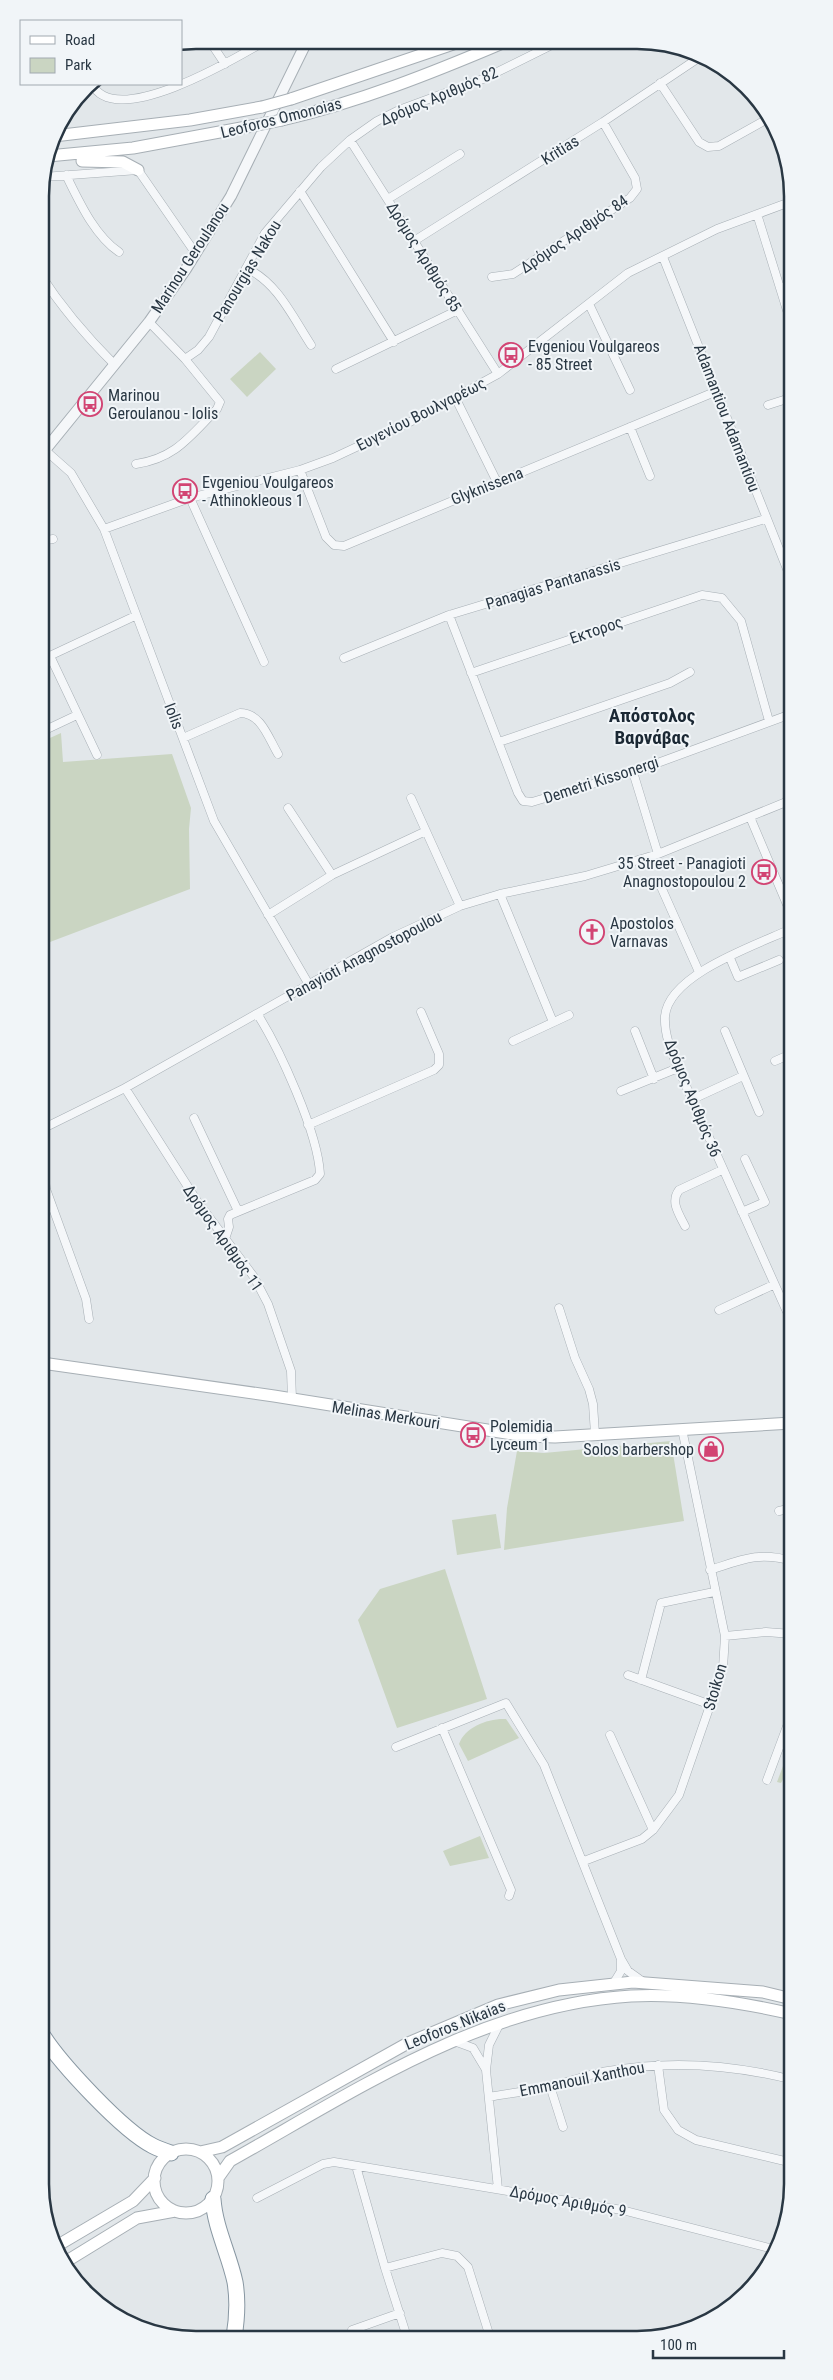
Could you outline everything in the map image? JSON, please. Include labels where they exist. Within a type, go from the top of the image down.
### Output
[{"type":"highway","points":[[49,2045],[54,2053],[133,2132],[152,2145],[171,2153]]},
{"type":"highway","points":[[213,2199],[218,2230],[235,2284],[237,2318],[235,2331]]},
{"type":"main road","name":"Leoforos Omonoias","points":[[62,135],[190,120],[262,107],[438,49]]},
{"type":"main road","name":"Leoforos Omonoias","points":[[55,155],[133,148],[317,112],[395,86],[488,49]]},
{"type":"main road","points":[[54,157],[65,160],[113,160],[123,162],[138,170]]},
{"type":"main road","name":"Melinas Merkouri","points":[[49,1364],[292,1399],[525,1436],[784,1423]]},
{"type":"main road","name":"Leoforos Nikaias","points":[[200,2152],[222,2147],[408,2042],[498,2005],[559,1990],[645,1982],[763,1992],[784,1997]]},
{"type":"main road","name":"Leoforos Nikaias","points":[[218,2178],[230,2161],[413,2058],[505,2020],[558,2006],[632,1996],[703,1998],[784,2013]]},
{"type":"main road","points":[[62,2243],[133,2201],[155,2178],[163,2159],[171,2153],[191,2150],[200,2152],[209,2159],[215,2168],[218,2178],[217,2189],[213,2199],[206,2207],[196,2212],[185,2213],[175,2211],[166,2206],[159,2197],[155,2178]]},
{"type":"main road","points":[[70,2259],[137,2218],[175,2211]]},
{"type":"street","points":[[215,49],[225,64]]},
{"type":"street","points":[[182,84],[225,64],[251,49]]},
{"type":"street","name":"Marinou Geroulanou","points":[[49,445],[149,322],[196,254],[229,199],[303,49]]},
{"type":"street","name":"Δρόμος Αριθμός 82","points":[[350,140],[377,121],[399,110],[483,79],[544,49]]},
{"type":"street","name":"Kritias","points":[[414,241],[603,122],[694,61]]},
{"type":"street","points":[[660,83],[698,142],[708,147],[719,146],[764,121]]},
{"type":"street","points":[[95,89],[112,100],[137,99],[179,85]]},
{"type":"street","name":"Δρόμος Αριθμός 84","points":[[492,277],[513,274],[630,198],[637,189],[635,178],[603,122]]},
{"type":"street","name":"Panourgias Nakou","points":[[185,359],[198,350],[209,337],[265,233],[321,167],[350,140]]},
{"type":"street","name":"Δρόμος Αριθμός 85","points":[[350,140],[498,374]]},
{"type":"street","points":[[388,199],[460,154]]},
{"type":"street","points":[[50,176],[138,170],[196,254]]},
{"type":"street","points":[[66,175],[78,200],[104,238],[119,252]]},
{"type":"street","points":[[300,190],[394,342]]},
{"type":"street","name":"Ευγενίου Βουλγαρέως","points":[[104,529],[190,498],[300,470],[352,450],[410,422],[498,374],[628,273],[716,229],[784,204]]},
{"type":"street","points":[[756,214],[784,301]]},
{"type":"street","name":"Adamantiou Adamantiou","points":[[663,257],[784,564]]},
{"type":"street","points":[[246,268],[260,274],[272,286],[311,345]]},
{"type":"street","points":[[780,288],[784,287]]},
{"type":"street","points":[[49,288],[81,331],[114,364]]},
{"type":"street","points":[[589,304],[630,390]]},
{"type":"street","points":[[336,369],[458,310]]},
{"type":"street","points":[[136,464],[155,461],[175,451],[217,409],[220,402],[185,359],[149,322]]},
{"type":"street","name":"Glyknissena","points":[[300,470],[326,537],[334,545],[344,546],[717,391]]},
{"type":"street","points":[[454,398],[497,482]]},
{"type":"street","points":[[768,405],[784,400]]},
{"type":"street","points":[[630,427],[650,476]]},
{"type":"street","name":"Iolis","points":[[49,456],[71,473],[104,529],[135,616],[214,821],[308,983]]},
{"type":"street","points":[[190,498],[264,662]]},
{"type":"street","name":"Panagias Pantanassis","points":[[344,658],[449,615],[765,518]]},
{"type":"street","points":[[49,540],[53,539]]},
{"type":"street","name":"Εκτορος","points":[[471,673],[702,595],[722,598],[741,621],[769,722]]},
{"type":"street","points":[[449,615],[498,742],[670,683],[690,672]]},
{"type":"street","points":[[97,755],[50,656],[135,616]]},
{"type":"street","points":[[183,738],[240,713],[249,713],[257,719],[278,754]]},
{"type":"street","points":[[49,728],[77,715]]},
{"type":"street","name":"Demetri Kissonergi","points":[[498,742],[518,794],[523,801],[532,802],[633,772],[784,717]]},
{"type":"street","points":[[633,772],[658,854]]},
{"type":"street","points":[[411,798],[460,906]]},
{"type":"street","name":"Panayioti Anagnostopoulou","points":[[49,1126],[125,1088],[258,1014],[308,983],[393,937],[460,906],[500,894],[585,876],[658,854],[784,803]]},
{"type":"street","points":[[288,808],[332,875]]},
{"type":"street","points":[[750,817],[784,897]]},
{"type":"street","points":[[268,915],[332,875],[426,831]]},
{"type":"street","points":[[662,889],[699,972]]},
{"type":"street","points":[[500,894],[553,1022]]},
{"type":"street","name":"Δρόμος Αριθμός 36","points":[[784,932],[699,972],[680,986],[668,1002],[665,1016],[666,1032],[678,1068],[784,1307]]},
{"type":"street","points":[[730,958],[738,977],[779,960]]},
{"type":"street","points":[[308,1125],[434,1070],[439,1065],[439,1054],[422,1012]]},
{"type":"street","points":[[225,1239],[229,1227],[228,1219],[238,1211],[315,1180],[320,1174],[308,1125],[272,1038],[258,1014]]},
{"type":"street","points":[[513,1041],[568,1015]]},
{"type":"street","points":[[635,1031],[654,1079]]},
{"type":"street","points":[[724,1031],[759,1112]]},
{"type":"street","points":[[775,1061],[784,1057]]},
{"type":"street","points":[[621,1091],[678,1068]]},
{"type":"street","points":[[693,1099],[743,1076]]},
{"type":"street","name":"Δρόμος Αριθμός 11","points":[[125,1088],[197,1201],[254,1277],[268,1304],[291,1371],[292,1399]]},
{"type":"street","points":[[194,1118],[238,1211]]},
{"type":"street","points":[[742,1212],[765,1202],[745,1158]]},
{"type":"street","points":[[685,1226],[674,1202],[675,1196],[679,1190],[722,1170]]},
{"type":"street","points":[[49,1197],[86,1300],[89,1319]]},
{"type":"street","points":[[719,1310],[773,1285]]},
{"type":"street","points":[[560,1308],[574,1358],[589,1389],[593,1404],[595,1434]]},
{"type":"street","name":"Stoikon","points":[[584,1861],[642,1839],[653,1830],[679,1794],[723,1668],[724,1636],[682,1429]]},
{"type":"street","points":[[779,1511],[784,1510]]},
{"type":"street","points":[[710,1570],[754,1556],[776,1556],[784,1558]]},
{"type":"street","points":[[641,1680],[661,1603],[714,1592]]},
{"type":"street","points":[[724,1636],[766,1632],[784,1633]]},
{"type":"street","points":[[628,1675],[711,1705]]},
{"type":"street","points":[[396,1747],[506,1703],[544,1765],[584,1861],[621,1959],[628,1971],[645,1982]]},
{"type":"street","points":[[442,1728],[511,1890],[509,1896]]},
{"type":"street","points":[[610,1735],[653,1830]]},
{"type":"street","points":[[767,1780],[784,1735]]},
{"type":"street","points":[[613,1984],[620,1971],[621,1959]]},
{"type":"street","points":[[498,2189],[486,2070],[492,2036],[505,2020]]},
{"type":"street","points":[[452,2041],[473,2048],[486,2070]]},
{"type":"street","name":"Emmanouil Xanthou","points":[[489,2097],[550,2086],[608,2071],[658,2065],[709,2064],[755,2070],[784,2078]]},
{"type":"street","points":[[658,2065],[664,2110],[678,2130],[696,2140],[784,2161]]},
{"type":"street","points":[[550,2086],[563,2127]]},
{"type":"street","name":"Δρόμος Αριθμός 9","points":[[257,2198],[323,2164],[334,2162],[622,2210],[769,2248]]},
{"type":"street","points":[[356,2166],[405,2331]]},
{"type":"street","points":[[385,2268],[442,2253],[457,2256],[468,2267],[488,2331]]},
{"type":"street","points":[[352,2330],[400,2313]]},
{"type":"green space","points":[[260,352],[276,369],[247,397],[230,379]]},
{"type":"green space","points":[[61,733],[63,762],[172,754],[191,808],[189,829],[190,889],[50,942],[49,738]]},
{"type":"green space","points":[[671,1441],[684,1521],[504,1550],[507,1508],[517,1451],[544,1453]]},
{"type":"green space","points":[[496,1514],[501,1548],[457,1555],[452,1520]]},
{"type":"green space","points":[[445,1569],[487,1699],[397,1728],[358,1620],[380,1589]]},
{"type":"green space","points":[[506,1719],[519,1738],[468,1761],[459,1744],[466,1733],[485,1722]]},
{"type":"green space","points":[[784,1763],[784,1777],[781,1783],[777,1782]]},
{"type":"green space","points":[[480,1836],[489,1858],[450,1866],[443,1851]]},
{"type":"place","name":"Evgeniou Voulgareos - 85 Street","points":[[511,355]]},
{"type":"place","name":"Marinou Geroulanou - Iolis","points":[[90,404]]},
{"type":"place","name":"Evgeniou Voulgareos - Athinokleous 1","points":[[185,491]]},
{"type":"place","name":"35 Street - Panagioti Anagnostopoulou 2","points":[[764,872]]},
{"type":"place","name":"Apostolos Varnavas","points":[[592,932]]},
{"type":"place","name":"Polemidia Lyceum 1","points":[[473,1435]]},
{"type":"place","name":"Solos barbershop","points":[[711,1449]]},
{"type":"district","name":"Απόστολος Βαρνάβας","points":[[652,726]]}]
